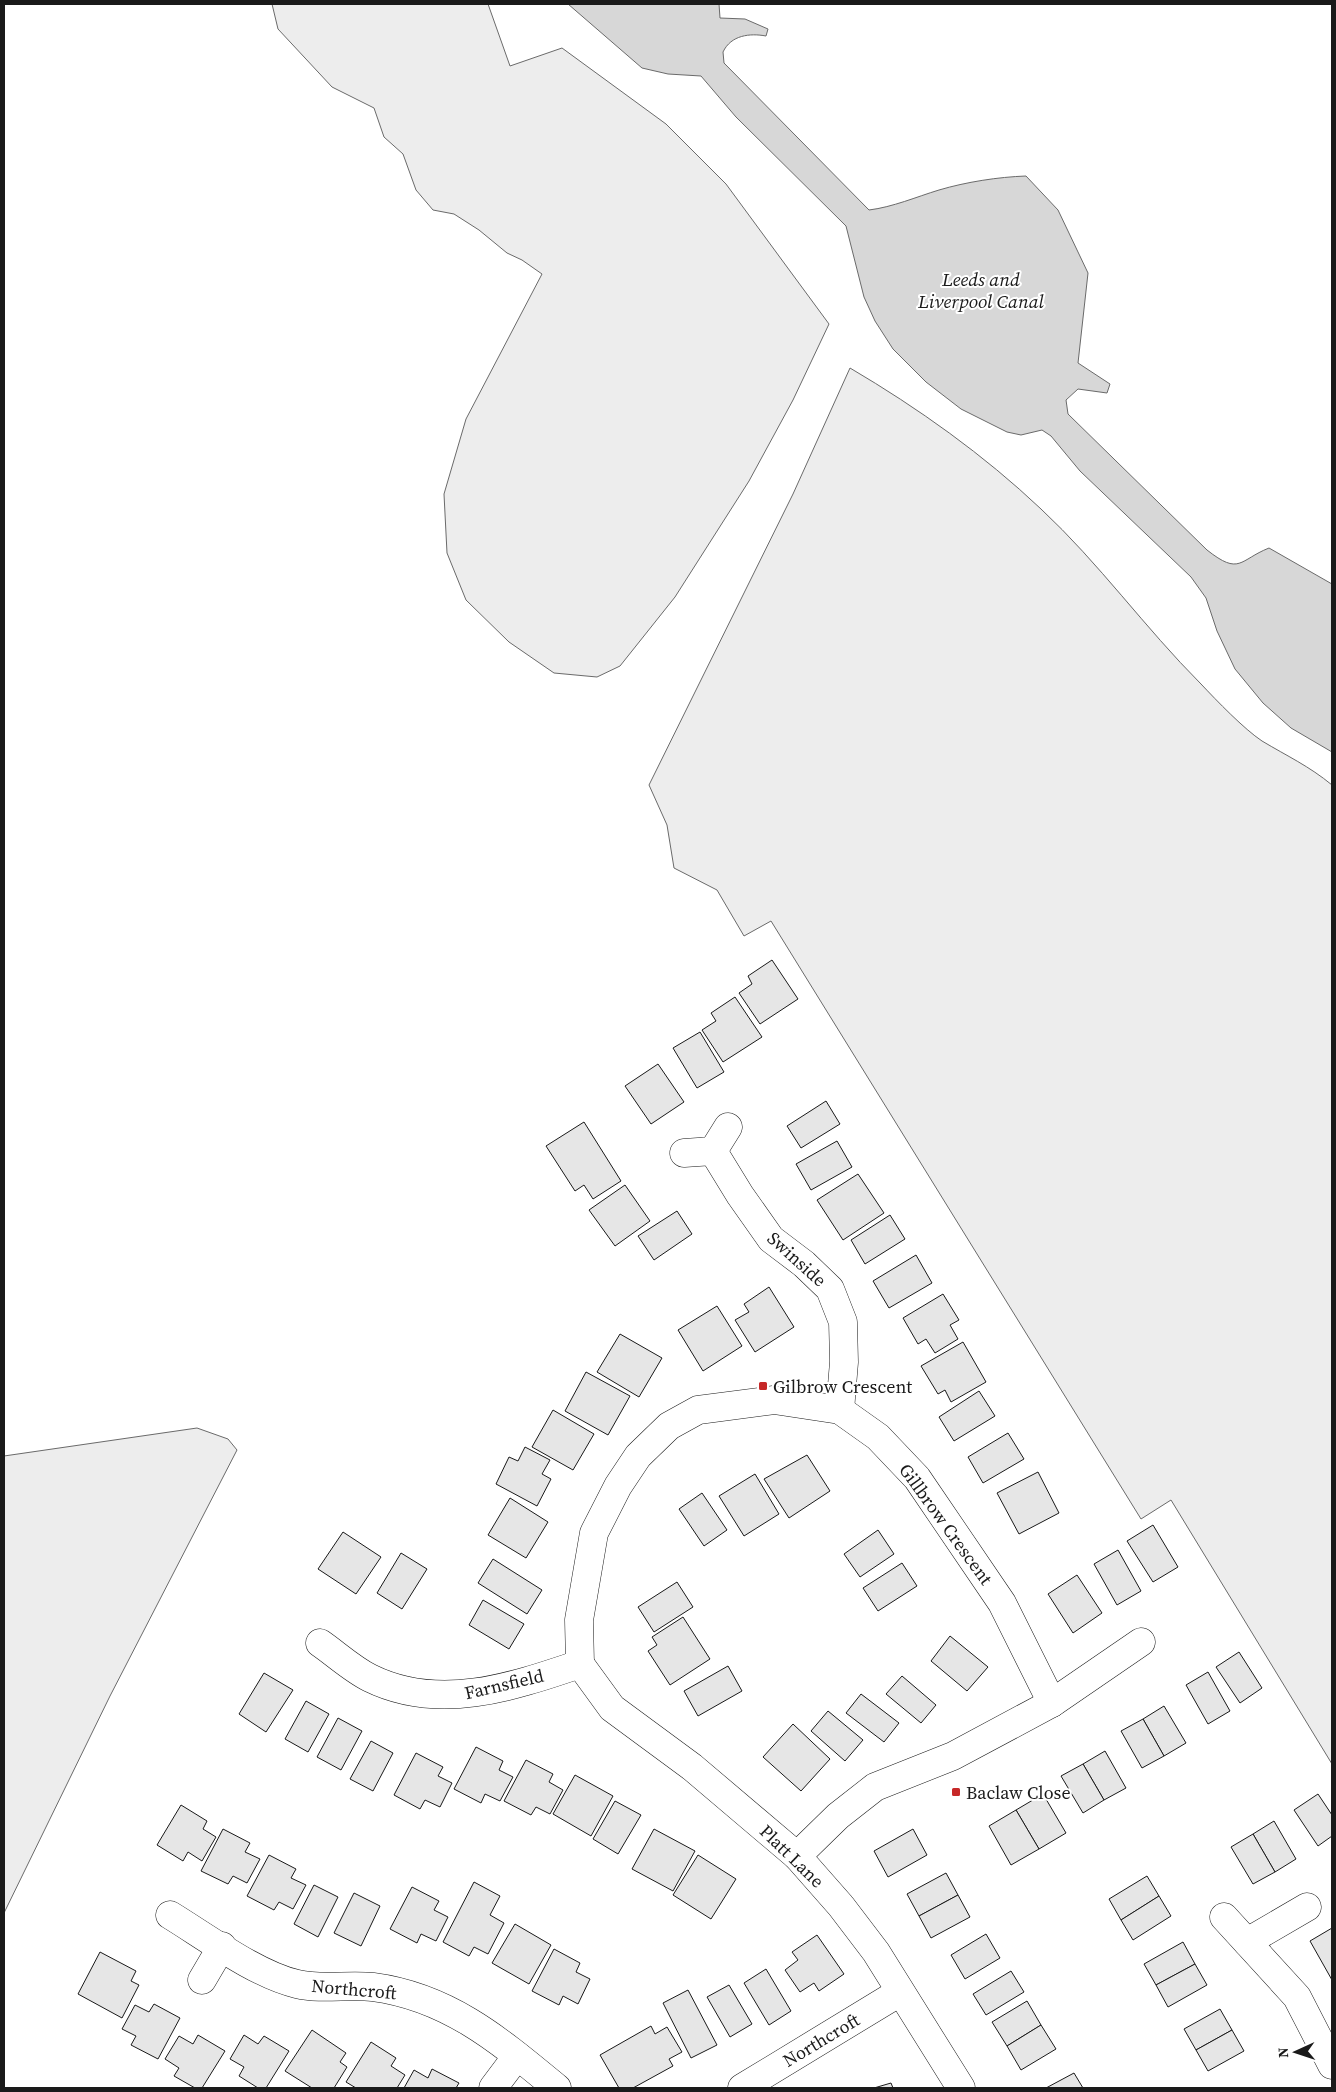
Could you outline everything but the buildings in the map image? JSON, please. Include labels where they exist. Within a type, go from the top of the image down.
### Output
[{"type":"street","points":[[684,1153],[713,1151],[728,1127]]},
{"type":"street","name":"Swinside","points":[[713,1151],[740,1195],[771,1239],[804,1264],[830,1289],[843,1322],[844,1362],[840,1410]]},
{"type":"street","name":"Gillbrow Crescent","points":[[580,1664],[579,1620],[594,1533],[618,1486],[644,1450],[669,1426],[698,1410],[774,1400],[840,1410],[878,1437],[917,1478],[1002,1603],[1052,1703]]},
{"type":"street","points":[[797,1856],[838,1816],[875,1787],[953,1756],[1052,1703],[1141,1642]]},
{"type":"street","name":"Farnsfield","points":[[320,1643],[369,1678],[405,1690],[452,1695],[487,1692],[524,1683],[580,1664]]},
{"type":"street","name":"Platt Lane","points":[[580,1664],[612,1708],[639,1730],[692,1767],[797,1856],[841,1906],[876,1952],[961,2088]]},
{"type":"street","points":[[1247,1942],[1307,1907]]},
{"type":"street","name":"Northcroft","points":[[170,1916],[263,1971],[298,1984],[372,1987],[413,1994],[452,2010],[517,2056],[557,2088]]},
{"type":"street","points":[[1224,1917],[1297,1997],[1332,2065]]},
{"type":"street","points":[[202,1980],[222,1946]]},
{"type":"street","name":"Northcroft","points":[[742,2088],[900,1992]]},
{"type":"street","points":[[492,2088],[517,2056]]},
{"type":"shaded area","points":[[272,4],[488,4],[510,66],[562,48],[666,124],[726,184],[829,324],[793,400],[749,481],[675,597],[620,666],[597,677],[554,673],[509,642],[466,600],[447,553],[444,494],[466,419],[542,274],[522,260],[507,253],[479,230],[454,214],[433,210],[416,190],[403,154],[384,137],[374,108],[332,87],[278,29]]},
{"type":"shaded area","points":[[850,368],[901,399],[950,433],[1019,489],[1083,551],[1180,663],[1231,714],[1262,741],[1332,785],[1332,1764],[1171,1500],[1141,1519],[771,921],[744,936],[717,890],[674,868],[667,825],[649,785],[793,494]]},
{"type":"shaded area","points":[[197,1428],[228,1439],[237,1450],[110,1696],[4,1913],[4,1456]]},
{"type":"water","name":"Leeds and Liverpool Canal","points":[[568,4],[719,4],[720,18],[745,19],[768,29],[766,36],[741,36],[731,42],[723,52],[724,63],[869,210],[960,185],[1026,176],[1058,210],[1088,273],[1078,363],[1110,384],[1107,393],[1078,389],[1066,400],[1068,414],[1207,550],[1218,558],[1233,564],[1239,563],[1269,548],[1332,584],[1332,752],[1291,728],[1263,703],[1235,669],[1217,631],[1206,598],[1191,577],[1080,471],[1051,436],[1042,430],[1021,435],[1007,432],[961,409],[926,382],[893,349],[875,321],[864,297],[846,226],[736,117],[701,76],[668,74],[642,68]]},
{"type":"place","name":"Gilbrow Crescent","points":[[763,1386]]},
{"type":"place","name":"Baclaw Close","points":[[956,1792]]}]
